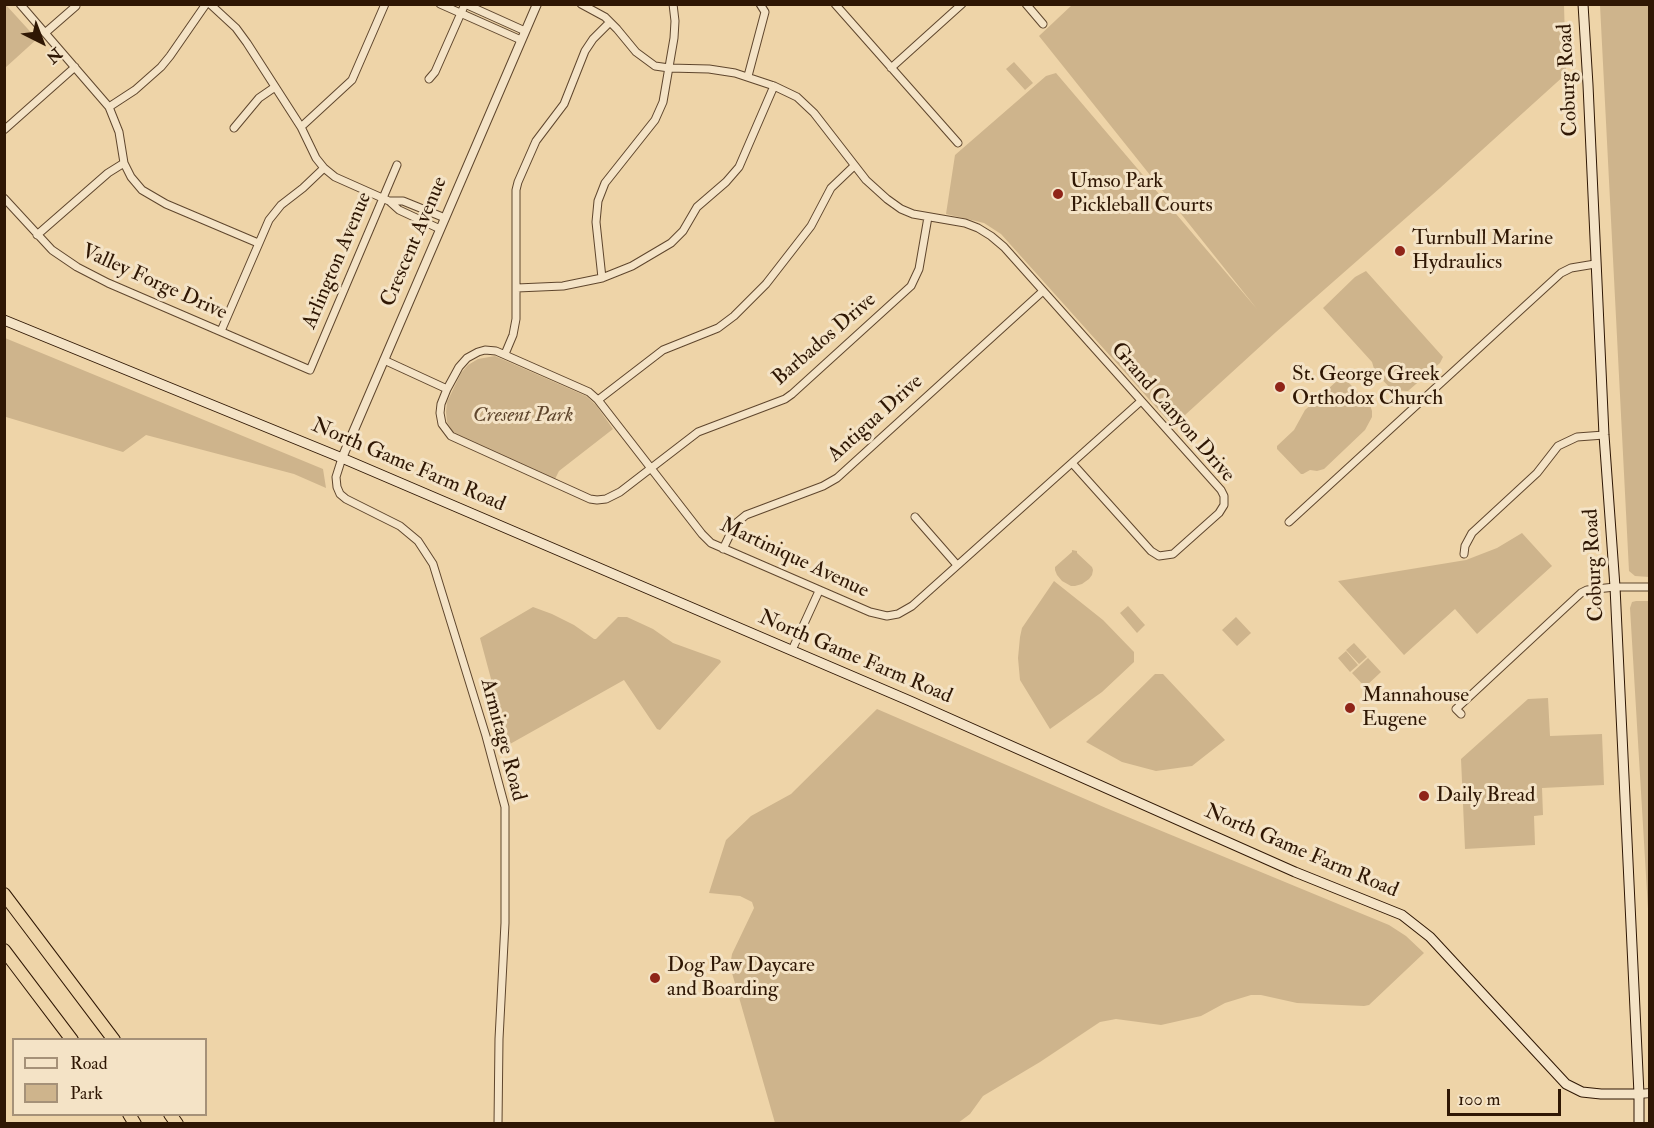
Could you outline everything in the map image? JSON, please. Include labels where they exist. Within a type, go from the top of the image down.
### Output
[{"type":"highway","points":[[4,894],[112,1038]]},
{"type":"highway","points":[[4,950],[70,1038]]},
{"type":"main road","name":"Coburg Road","points":[[1583,4],[1604,435],[1615,587],[1639,1124]]},
{"type":"main road","name":"North Game Farm Road","points":[[4,320],[342,458],[1053,763],[1295,872],[1402,915],[1430,938],[1566,1084],[1582,1092],[1639,1094]]},
{"type":"street","points":[[20,4],[109,107],[119,132],[124,163],[131,177],[142,190],[150,196],[258,243]]},
{"type":"street","points":[[109,107],[135,90],[161,67],[208,4],[236,28],[301,127],[316,158],[324,168],[334,177],[386,200],[399,210],[440,229]]},
{"type":"street","points":[[440,4],[460,14],[523,36]]},
{"type":"street","points":[[429,79],[435,72],[465,4],[523,36]]},
{"type":"street","name":"Crescent Avenue","points":[[342,458],[537,4]]},
{"type":"street","points":[[581,4],[599,13],[610,22],[632,48],[646,60],[655,66],[669,68]]},
{"type":"street","points":[[602,278],[596,222],[599,194],[608,178],[655,120],[663,102],[674,38],[673,4]]},
{"type":"street","points":[[748,76],[765,12],[760,4]]},
{"type":"street","points":[[835,4],[958,143]]},
{"type":"street","points":[[891,68],[962,4]]},
{"type":"street","points":[[301,127],[352,80],[384,5]]},
{"type":"street","points":[[1028,5],[1043,24]]},
{"type":"street","points":[[45,33],[76,6]]},
{"type":"street","points":[[505,354],[515,324],[516,190],[518,182],[536,141],[564,104],[585,51],[610,22]]},
{"type":"street","points":[[4,130],[75,67]]},
{"type":"street","name":"Grand Canyon Drive","points":[[669,68],[709,69],[748,76],[797,97],[809,107],[876,191],[901,209],[913,214],[965,223],[991,236],[1004,247],[1221,490],[1224,505],[1219,513],[1173,554],[1159,556],[1151,551],[1072,463]]},
{"type":"street","points":[[517,288],[563,286],[602,278],[644,260],[671,243],[683,231],[697,207],[739,167],[774,86]]},
{"type":"street","points":[[234,128],[259,98],[275,87]]},
{"type":"street","points":[[37,235],[108,173],[124,163]]},
{"type":"street","name":"Arlington Avenue","points":[[310,370],[386,200],[397,165]]},
{"type":"street","points":[[598,400],[663,350],[718,328],[734,316],[766,284],[811,226],[831,188],[854,166]]},
{"type":"street","points":[[220,331],[269,220],[276,210],[324,168]]},
{"type":"street","name":"Valley Forge Drive","points":[[4,198],[37,235],[60,256],[89,274],[310,370]]},
{"type":"street","points":[[386,200],[403,201],[445,218]]},
{"type":"street","name":"Barbados Drive","points":[[447,389],[440,408],[441,425],[454,438],[593,500],[615,495],[698,432],[789,396],[905,292],[919,269],[928,217]]},
{"type":"street","points":[[1289,522],[1561,273],[1568,269],[1595,264]]},
{"type":"street","name":"Antigua Drive","points":[[723,549],[735,524],[746,514],[823,486],[837,478],[1043,291]]},
{"type":"street","name":"Martinique Avenue","points":[[447,389],[459,367],[471,355],[491,350],[505,354],[589,392],[598,400],[711,543],[819,591],[870,612],[887,616],[903,612],[912,606],[1141,400]]},
{"type":"street","points":[[384,360],[447,389]]},
{"type":"street","points":[[1464,554],[1472,533],[1537,473],[1558,446],[1577,437],[1604,435]]},
{"type":"street","name":"Armitage Road","points":[[342,458],[336,477],[340,494],[400,526],[418,541],[433,564],[477,706],[505,807],[505,923],[498,1124]]},
{"type":"street","points":[[915,517],[957,565]]},
{"type":"street","points":[[1461,714],[1456,709],[1579,595],[1587,590],[1650,587]]},
{"type":"street","points":[[792,650],[819,591]]},
{"type":"street","points":[[1639,1094],[1650,1093]]},
{"type":"green space","points":[[1073,4],[1564,5],[1566,74],[1173,426],[1001,234],[984,223],[946,214],[955,155],[1046,76],[1056,73],[1257,309],[1039,36]]},
{"type":"green space","points":[[6,5],[37,39],[5,68],[4,7]]},
{"type":"green space","points":[[1600,5],[1649,5],[1649,577],[1635,576],[1629,571]]},
{"type":"green space","points":[[1014,62],[1033,83],[1025,90],[1006,69]]},
{"type":"green space","points":[[1366,271],[1443,357],[1440,363],[1408,391],[1392,390],[1375,372],[1372,362],[1323,308],[1355,277]]},
{"type":"green space","points":[[5,338],[323,469],[326,488],[294,474],[146,435],[123,452],[6,417],[5,419]]},
{"type":"green space","name":"Cresent Park","points":[[495,356],[586,396],[596,405],[613,429],[559,471],[555,479],[462,438],[453,432],[447,422],[447,402],[461,373],[468,365],[478,359]]},
{"type":"green space","points":[[1339,379],[1350,384],[1370,405],[1372,417],[1365,430],[1324,469],[1310,470],[1301,474],[1277,449],[1277,446],[1294,430],[1305,410]]},
{"type":"green space","points":[[1522,533],[1552,566],[1477,634],[1455,609],[1404,655],[1338,581],[1466,560],[1497,548]]},
{"type":"green space","points":[[1072,550],[1077,551],[1093,570],[1089,579],[1075,586],[1062,581],[1055,570],[1055,567]]},
{"type":"green space","points":[[1054,581],[1103,620],[1134,652],[1134,662],[1102,692],[1050,729],[1020,680],[1018,658],[1022,628]]},
{"type":"green space","points":[[1650,601],[1650,908],[1648,909],[1630,608],[1632,602]]},
{"type":"green space","points":[[1128,606],[1145,625],[1137,633],[1120,613]]},
{"type":"green space","points":[[533,607],[574,625],[594,639],[618,617],[627,617],[653,629],[673,643],[721,662],[660,730],[657,729],[624,680],[510,744],[480,638]]},
{"type":"green space","points":[[1236,617],[1251,633],[1237,646],[1222,630]]},
{"type":"green space","points":[[1354,643],[1367,657],[1359,664],[1346,650]]},
{"type":"green space","points":[[1346,651],[1358,665],[1350,672],[1338,658]]},
{"type":"green space","points":[[1368,658],[1381,672],[1365,687],[1352,673]]},
{"type":"green space","points":[[1155,674],[1163,674],[1225,740],[1192,766],[1156,771],[1122,762],[1086,742]]},
{"type":"green space","points":[[1548,698],[1550,736],[1602,734],[1604,785],[1542,788],[1543,815],[1534,816],[1535,845],[1465,849],[1461,759],[1528,699]]},
{"type":"green space","points":[[877,709],[1106,808],[1389,925],[1406,936],[1424,953],[1369,1005],[1297,1003],[1251,995],[1225,1003],[1201,1016],[1161,1025],[1116,1019],[1100,1022],[983,1096],[970,1114],[958,1123],[775,1123],[730,966],[732,954],[754,908],[752,902],[740,896],[709,893],[726,840],[751,816],[791,794]]},
{"type":"place","name":"Umso Park Pickleball Courts","points":[[1058,194]]},
{"type":"place","name":"Turnbull Marine Hydraulics","points":[[1400,251]]},
{"type":"place","name":"St. George Greek Orthodox Church","points":[[1280,387]]},
{"type":"place","name":"Mannahouse Eugene","points":[[1350,708]]},
{"type":"place","name":"Daily Bread","points":[[1424,796]]},
{"type":"place","name":"Dog Paw Daycare and Boarding","points":[[655,978]]}]
